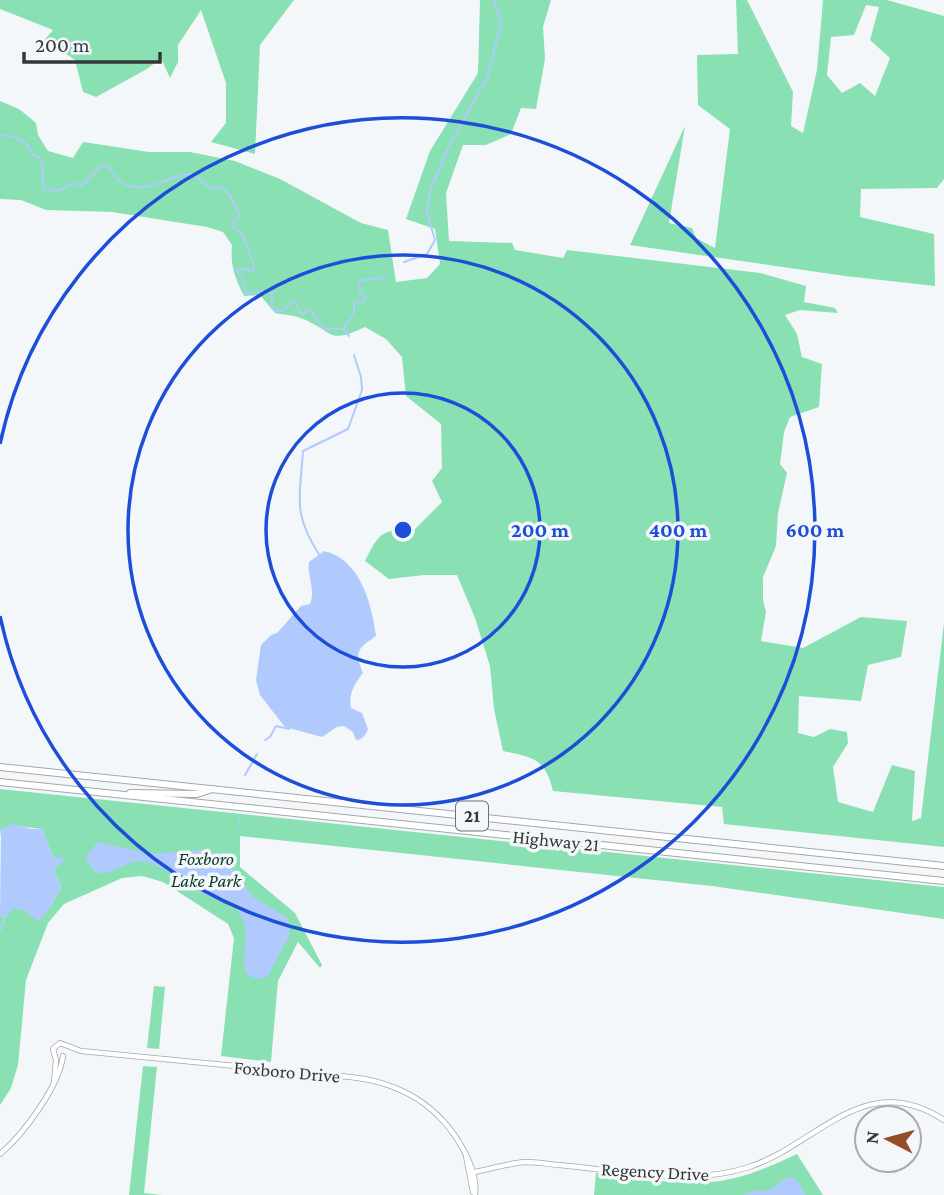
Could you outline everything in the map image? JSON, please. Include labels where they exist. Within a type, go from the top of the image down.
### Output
[{"type":"main road","name":"Highway 21","points":[[0,767],[944,866]]},
{"type":"main road","name":"Highway 21","points":[[0,782],[944,881]]},
{"type":"main road","points":[[114,794],[197,794],[212,789]]},
{"type":"street","points":[[0,1154],[17,1140],[54,1082],[60,1071],[67,1046],[58,1043],[53,1049],[56,1055],[54,1082]]},
{"type":"street","name":"Foxboro Drive","points":[[67,1046],[81,1051],[350,1077],[384,1083],[415,1096],[438,1114],[455,1134],[474,1172],[474,1195]]},
{"type":"street","name":"Foxboro Drive","points":[[56,1055],[81,1051]]},
{"type":"street","name":"Regency Drive","points":[[474,1172],[524,1162],[686,1176],[714,1175],[748,1167],[780,1154],[830,1121],[863,1105],[906,1104],[944,1120]]},
{"type":"street","name":"Foxboro Drive","points":[[465,1152],[474,1195]]},
{"type":"green space","points":[[0,0],[294,0],[260,45],[255,154],[211,142],[226,123],[226,83],[201,10],[178,45],[178,62],[170,78],[161,58],[147,69],[96,97],[83,92],[75,60],[45,39],[53,30],[0,9]]},
{"type":"green space","points":[[480,0],[551,0],[543,27],[545,59],[536,109],[521,108],[511,134],[486,145],[463,145],[446,193],[449,241],[512,243],[515,250],[563,258],[567,250],[760,273],[806,286],[804,302],[835,308],[838,313],[800,310],[785,315],[797,334],[802,357],[822,364],[819,407],[790,417],[784,432],[780,464],[787,473],[778,513],[776,546],[763,577],[766,612],[761,641],[803,648],[861,617],[907,621],[901,657],[868,665],[861,701],[799,696],[798,733],[814,737],[830,729],[847,732],[848,743],[833,767],[838,802],[873,812],[892,765],[915,771],[912,821],[921,818],[944,623],[944,847],[724,824],[722,807],[553,791],[546,772],[537,761],[503,751],[494,709],[490,666],[475,618],[457,575],[389,579],[365,561],[374,543],[383,534],[415,529],[442,502],[432,481],[442,468],[441,424],[406,396],[402,357],[386,339],[365,327],[344,335],[332,335],[300,318],[275,313],[260,295],[244,296],[234,271],[232,245],[223,232],[112,212],[46,210],[21,200],[0,199],[0,101],[19,109],[36,123],[38,135],[48,151],[73,158],[83,142],[149,152],[190,152],[235,161],[280,179],[361,223],[388,230],[396,282],[427,278],[440,264],[435,229],[406,219],[430,151],[478,73]]},
{"type":"green space","points":[[736,0],[747,0],[793,92],[791,126],[803,133],[817,70],[823,0],[887,0],[944,16],[944,179],[937,188],[861,189],[860,217],[934,234],[935,286],[630,245],[685,126],[669,223],[692,228],[696,238],[715,248],[730,129],[698,105],[697,55],[738,54]],"holes":[[[866,5],[879,7],[870,40],[890,58],[875,96],[860,83],[842,93],[827,75],[831,37],[854,35]]]},
{"type":"green space","name":"Foxboro Lake Park","points":[[0,789],[944,887],[944,919],[712,886],[240,836],[240,867],[295,913],[322,965],[320,968],[298,942],[278,981],[271,1062],[221,1056],[234,938],[228,924],[163,882],[142,876],[122,878],[64,904],[48,923],[26,980],[18,1065],[11,1088],[0,1105],[0,915],[5,918],[13,908],[25,910],[38,921],[51,906],[61,887],[54,869],[60,864],[53,858],[42,828],[7,827],[1,829],[0,837]]},
{"type":"green space","points":[[154,986],[165,987],[159,1049],[147,1048]]},
{"type":"green space","points":[[143,1066],[157,1067],[144,1193],[162,1195],[129,1195]]},
{"type":"green space","points":[[797,1154],[823,1195],[594,1195],[596,1173],[667,1182],[721,1181],[743,1176]]},
{"type":"water","points":[[324,551],[347,563],[356,574],[368,598],[374,624],[376,636],[359,651],[363,673],[350,698],[351,708],[362,713],[368,729],[358,740],[353,732],[344,726],[337,727],[322,737],[285,727],[260,695],[256,680],[261,645],[277,633],[301,606],[310,604],[312,594],[309,562]]},
{"type":"water","points":[[14,824],[32,829],[42,828],[53,858],[63,857],[64,861],[54,869],[61,887],[38,922],[25,910],[13,909],[5,918],[0,915],[1,829]]},
{"type":"water","points":[[98,842],[149,854],[204,850],[215,854],[223,853],[253,897],[288,918],[290,935],[267,977],[249,976],[245,970],[245,926],[236,905],[231,906],[221,897],[199,892],[181,879],[181,874],[177,876],[146,862],[133,862],[103,874],[96,872],[90,867],[86,856]]},
{"type":"water","points":[[788,1177],[795,1178],[806,1195],[742,1195],[757,1190],[768,1191]]},
{"type":"waterway","points":[[404,262],[427,254],[435,240],[427,213],[430,191],[447,150],[488,76],[501,23],[494,0]]},
{"type":"waterway","points":[[0,136],[19,139],[27,145],[32,154],[39,157],[44,188],[48,190],[60,190],[75,183],[80,186],[102,165],[106,165],[119,180],[130,186],[148,186],[193,174],[210,188],[222,187],[231,197],[240,215],[232,226],[242,234],[254,266],[254,270],[250,271],[243,268],[236,270],[243,279],[246,293],[270,291],[272,308],[276,311],[296,302],[303,314],[310,309],[324,329],[343,329]]},
{"type":"waterway","points":[[344,328],[354,313],[354,303],[366,298],[360,292],[359,283],[362,280],[386,278]]},
{"type":"waterway","points":[[344,330],[349,336]]},
{"type":"waterway","points":[[320,556],[305,528],[300,505],[303,451],[348,429],[362,390],[354,355]]},
{"type":"waterway","points":[[265,740],[276,726],[289,729]]},
{"type":"waterway","points":[[245,775],[257,754]]},
{"type":"waterway","points":[[239,824],[240,819]]},
{"type":"waterway","points":[[0,931],[5,918]]}]
